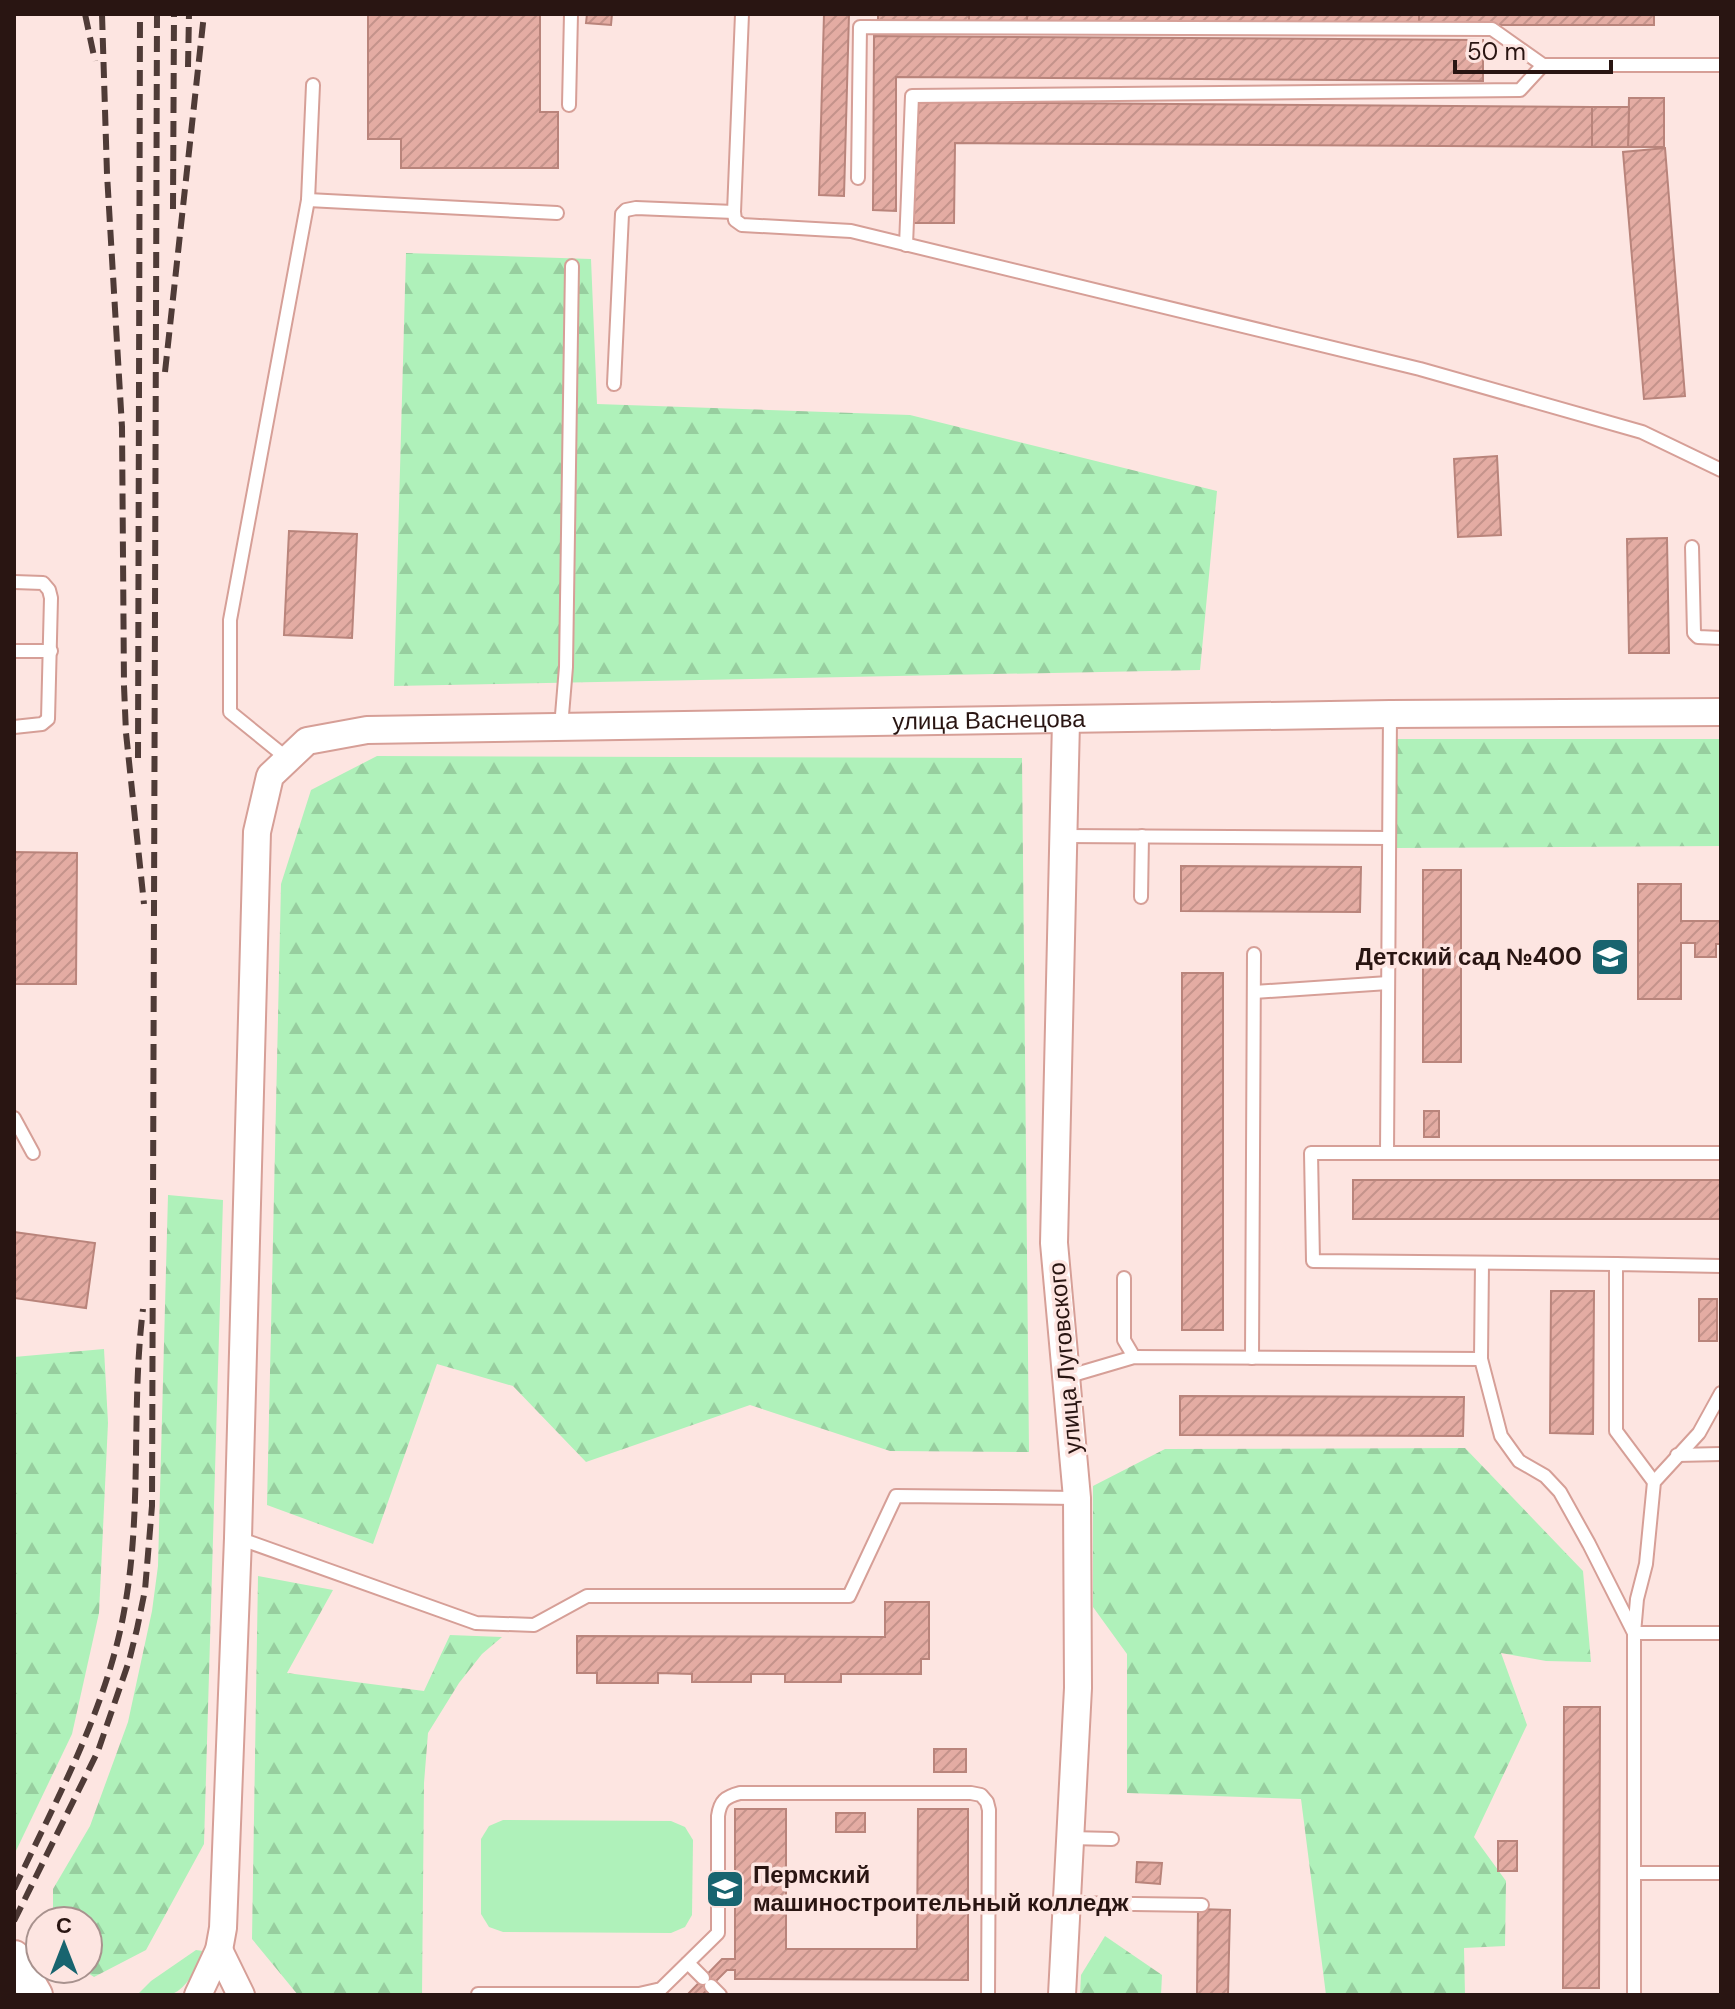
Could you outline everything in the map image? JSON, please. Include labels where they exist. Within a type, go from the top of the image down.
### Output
[{"type":"street","name":"улица Васнецова","points":[[279,768],[307,741],[367,730],[1390,714],[1721,712]]},
{"type":"street","name":"улица Луговского","points":[[1062,1995],[1078,1688],[1077,1498],[1054,1243],[1066,721]]},
{"type":"street","points":[[198,1995],[219,1950],[223,1928],[238,1538],[257,832],[279,768]]},
{"type":"street","points":[[219,1950],[241,1995]]},
{"type":"lane","points":[[569,105],[571,14]]},
{"type":"lane","points":[[742,14],[734,212],[735,220],[742,225],[851,231],[1420,369],[1642,432],[1721,470]]},
{"type":"lane","points":[[858,178],[860,27],[1492,29],[1543,65],[1721,65]]},
{"type":"lane","points":[[906,245],[912,96],[1520,90],[1543,65]]},
{"type":"lane","points":[[279,768],[230,712],[230,620],[308,200],[313,85]]},
{"type":"lane","points":[[308,200],[557,213]]},
{"type":"lane","points":[[614,384],[622,214],[636,208],[734,212]]},
{"type":"lane","points":[[561,728],[566,667],[572,266]]},
{"type":"lane","points":[[1692,547],[1694,633],[1698,637],[1721,638]]},
{"type":"lane","points":[[14,582],[43,583],[49,590],[51,651],[48,719],[42,724],[14,727]]},
{"type":"lane","points":[[14,651],[51,651]]},
{"type":"lane","points":[[1387,1153],[1390,714]]},
{"type":"lane","points":[[1064,836],[1389,838]]},
{"type":"lane","points":[[1141,897],[1142,836]]},
{"type":"lane","points":[[1252,1358],[1254,954]]},
{"type":"lane","points":[[1254,992],[1388,983]]},
{"type":"lane","points":[[14,1118],[33,1153]]},
{"type":"lane","points":[[1721,1153],[1311,1153],[1313,1261],[1721,1266]]},
{"type":"lane","points":[[1482,1263],[1481,1359],[1501,1436],[1519,1461],[1545,1476],[1560,1492],[1634,1633]]},
{"type":"lane","points":[[1616,1264],[1616,1431],[1654,1482]]},
{"type":"lane","points":[[1124,1278],[1124,1340],[1134,1357]]},
{"type":"lane","points":[[1066,1377],[1134,1357],[1481,1359]]},
{"type":"lane","points":[[1634,1995],[1634,1633],[1637,1599],[1646,1564],[1654,1482],[1699,1433],[1721,1393]]},
{"type":"lane","points":[[1677,1455],[1721,1454]]},
{"type":"lane","points":[[238,1538],[476,1623],[534,1625],[587,1596],[849,1596],[896,1496],[1077,1498]]},
{"type":"lane","points":[[1634,1633],[1721,1633]]},
{"type":"lane","points":[[478,1994],[652,1992],[661,1989],[718,1933],[718,1816],[719,1804],[726,1797],[740,1793],[971,1793],[981,1795],[989,1810],[988,1995]]},
{"type":"lane","points":[[1070,1838],[1112,1839]]},
{"type":"lane","points":[[1634,1873],[1721,1873]]},
{"type":"lane","points":[[1066,1903],[1202,1905]]},
{"type":"lane","points":[[688,1963],[711,1987]]},
{"type":"green space","points":[[406,253],[591,259],[597,404],[910,415],[1217,491],[1200,670],[394,686]]},
{"type":"green space","points":[[1395,739],[1721,739],[1721,846],[1397,848]]},
{"type":"green space","points":[[377,756],[1022,758],[1029,1452],[890,1451],[750,1405],[586,1462],[513,1386],[437,1364],[373,1544],[267,1505],[281,884],[311,790]]},
{"type":"green space","points":[[168,1195],[223,1200],[204,1844],[146,1950],[104,1972],[104,1905],[53,1905],[53,1889],[90,1826],[128,1722],[152,1611],[158,1566]]},
{"type":"green space","points":[[104,1349],[108,1423],[99,1613],[72,1734],[14,1855],[14,1357]]},
{"type":"green space","points":[[1465,1448],[1583,1571],[1591,1662],[1546,1661],[1501,1653],[1527,1725],[1474,1837],[1506,1881],[1505,1946],[1464,1948],[1465,1995],[1326,1995],[1301,1799],[1127,1793],[1127,1654],[1093,1607],[1093,1486],[1165,1449]]},
{"type":"green space","points":[[258,1576],[333,1590],[287,1673],[424,1691],[450,1635],[502,1637],[482,1654],[459,1683],[428,1733],[424,1783],[422,1995],[298,1995],[252,1939]]},
{"type":"green space","points":[[503,1820],[671,1821],[685,1827],[693,1840],[692,1915],[685,1927],[671,1933],[503,1932],[489,1927],[481,1914],[481,1839],[489,1826]]},
{"type":"green space","points":[[1105,1936],[1162,1975],[1161,1995],[1080,1995],[1081,1975]]},
{"type":"green space","points":[[196,1950],[203,1951],[199,1962],[187,1982],[177,1991],[164,1995],[138,1994],[151,1981]]},
{"type":"building","points":[[368,14],[540,14],[540,112],[558,112],[558,168],[401,168],[401,139],[368,139]]},
{"type":"building","points":[[587,14],[612,14],[611,25],[586,23]]},
{"type":"building","points":[[824,14],[849,14],[844,196],[819,195]]},
{"type":"building","points":[[878,14],[969,14],[969,26],[878,26]]},
{"type":"building","points":[[969,14],[1027,14],[1027,26],[969,26]]},
{"type":"building","points":[[1027,14],[1419,14],[1419,25],[1027,26]]},
{"type":"building","points":[[1419,14],[1654,14],[1654,25],[1419,25]]},
{"type":"building","points":[[874,36],[1483,40],[1483,81],[896,77],[896,211],[873,210]]},
{"type":"building","points":[[1629,98],[1664,98],[1664,147],[1628,147]]},
{"type":"building","points":[[912,102],[1592,107],[1592,147],[955,143],[954,223],[911,223]]},
{"type":"building","points":[[1592,107],[1629,107],[1628,147],[1592,147]]},
{"type":"building","points":[[1665,148],[1685,396],[1644,399],[1623,152]]},
{"type":"building","points":[[1497,456],[1501,535],[1458,537],[1454,459]]},
{"type":"building","points":[[289,531],[357,534],[352,638],[284,635]]},
{"type":"building","points":[[1667,538],[1669,653],[1629,653],[1627,539]]},
{"type":"building","points":[[14,852],[77,853],[76,984],[14,984]]},
{"type":"building","points":[[1181,866],[1361,867],[1360,912],[1181,911]]},
{"type":"building","points":[[1423,870],[1461,870],[1461,1062],[1423,1062]]},
{"type":"building","points":[[1638,884],[1681,884],[1681,921],[1721,921],[1721,944],[1716,944],[1716,957],[1695,957],[1695,943],[1681,943],[1681,999],[1638,999]]},
{"type":"building","points":[[1182,973],[1223,973],[1223,1330],[1182,1330]]},
{"type":"building","points":[[1424,1111],[1439,1111],[1439,1137],[1424,1137]]},
{"type":"building","points":[[1353,1180],[1721,1180],[1721,1219],[1353,1219]]},
{"type":"building","points":[[14,1232],[95,1243],[86,1308],[14,1298]]},
{"type":"building","points":[[1551,1291],[1594,1291],[1593,1434],[1550,1433]]},
{"type":"building","points":[[1699,1299],[1717,1299],[1717,1341],[1699,1341]]},
{"type":"building","points":[[1180,1396],[1464,1397],[1463,1436],[1180,1435]]},
{"type":"building","points":[[885,1602],[929,1602],[929,1659],[921,1659],[921,1674],[841,1674],[841,1682],[785,1682],[785,1674],[751,1674],[751,1682],[692,1682],[692,1674],[658,1673],[658,1683],[597,1683],[597,1673],[577,1673],[577,1636],[885,1637]]},
{"type":"building","points":[[1564,1707],[1600,1707],[1599,1988],[1563,1988]]},
{"type":"building","points":[[934,1749],[966,1749],[966,1772],[934,1772]]},
{"type":"building","points":[[735,1809],[786,1809],[786,1949],[917,1949],[918,1809],[968,1809],[968,1980],[735,1979],[735,1970],[727,1970],[702,1995],[687,1995],[722,1959],[735,1959]]},
{"type":"building","points":[[836,1813],[865,1813],[865,1832],[836,1832]]},
{"type":"building","points":[[1498,1841],[1517,1841],[1517,1871],[1498,1871]]},
{"type":"building","points":[[1137,1862],[1162,1863],[1160,1884],[1136,1882]]},
{"type":"building","points":[[1198,1909],[1230,1910],[1228,1994],[1197,1994]]},
{"type":"railway","points":[[85,14],[95,61]]},
{"type":"railway","points":[[102,14],[107,174],[122,427],[126,733],[144,904]]},
{"type":"railway","points":[[138,758],[140,14]]},
{"type":"railway","points":[[14,1921],[98,1751],[129,1661],[145,1590],[152,1506],[157,14]]},
{"type":"railway","points":[[173,209],[174,14]]},
{"type":"railway","points":[[188,67],[189,14]]},
{"type":"railway","points":[[165,372],[204,14]]},
{"type":"railway","points":[[14,1889],[65,1784],[95,1712],[118,1638],[126,1600],[134,1527],[139,1345],[143,1309]]},
{"type":"place","name":"Детский сад №400","points":[[1610,957]]},
{"type":"place","name":"Пермский машиностроительный колледж","points":[[725,1889]]}]
